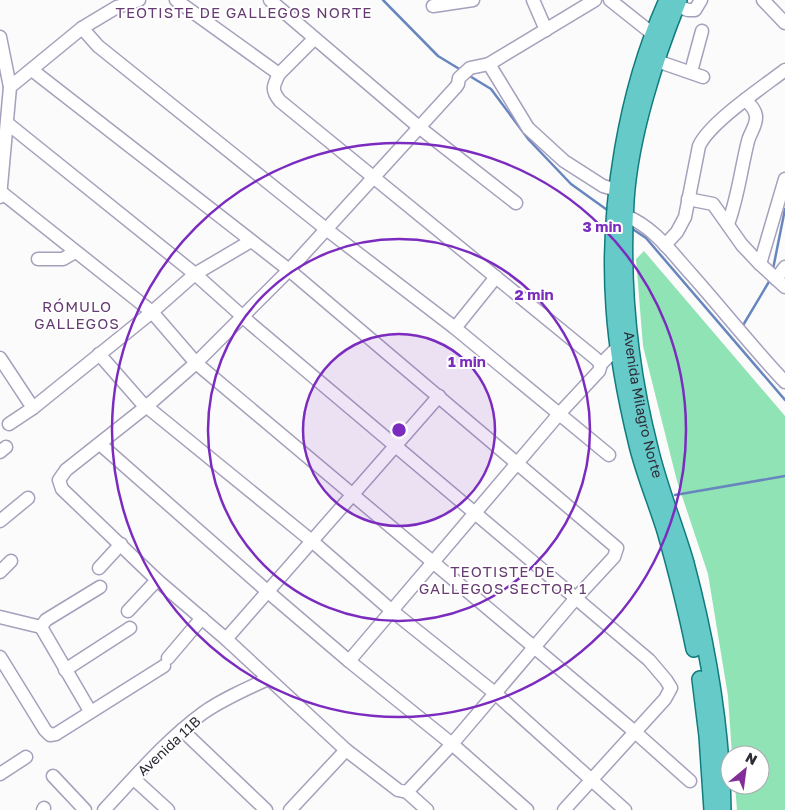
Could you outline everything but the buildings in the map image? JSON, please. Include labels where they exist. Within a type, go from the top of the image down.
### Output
[{"type":"main road","name":"Avenida Milagro Norte","points":[[674,2],[633,101],[624,142],[617,190],[614,243],[614,305],[618,347],[637,447],[665,532],[680,585],[694,648],[708,736],[712,810]]},
{"type":"main road","name":"Avenida Milagro Norte","points":[[658,38],[657,61],[634,147],[626,200],[625,274],[630,350],[639,404],[650,451],[686,562],[696,606],[717,718],[723,810]]},
{"type":"street","points":[[10,87],[113,4],[139,0]]},
{"type":"street","points":[[176,0],[279,74]]},
{"type":"street","points":[[270,0],[420,128],[516,202]]},
{"type":"street","points":[[434,6],[473,0]]},
{"type":"street","points":[[534,0],[546,30]]},
{"type":"street","points":[[427,810],[407,792],[398,790],[346,750],[226,639],[157,580],[62,490],[59,480],[66,470],[147,406],[196,363],[289,270],[420,128],[456,87],[459,78],[470,68],[489,64],[595,0]]},
{"type":"street","points":[[610,0],[658,38]]},
{"type":"street","points":[[674,2],[688,10],[695,10],[701,0]]},
{"type":"street","points":[[763,0],[785,23]]},
{"type":"street","points":[[82,28],[98,46],[326,229],[455,328],[609,455]]},
{"type":"street","points":[[689,71],[692,68],[702,31]]},
{"type":"street","points":[[0,37],[10,87],[0,197]]},
{"type":"street","points":[[314,39],[279,74],[273,86],[274,93],[280,101],[601,364]]},
{"type":"street","points":[[657,61],[703,77]]},
{"type":"street","points":[[489,64],[528,128],[564,162],[603,186],[617,190]]},
{"type":"street","points":[[32,70],[289,270],[617,548],[614,557],[576,598],[452,744],[407,792]]},
{"type":"street","points":[[665,246],[682,225],[685,217],[699,146],[703,136],[785,70]]},
{"type":"street","points":[[728,224],[739,189],[748,139],[755,125],[756,116],[746,100]]},
{"type":"street","points":[[7,123],[195,274],[242,316],[649,660],[666,680],[671,688],[666,699],[564,810]]},
{"type":"street","points":[[760,264],[785,179]]},
{"type":"street","points":[[1,192],[152,312],[196,363],[690,780]]},
{"type":"street","points":[[688,200],[713,204],[742,245],[781,283],[785,268]]},
{"type":"street","points":[[626,216],[654,232],[755,350],[785,382]]},
{"type":"street","points":[[9,424],[33,408],[152,312],[195,274],[252,241]]},
{"type":"street","points":[[38,259],[63,259],[75,252]]},
{"type":"street","points":[[455,328],[496,277]]},
{"type":"street","points":[[349,661],[558,414],[600,371],[601,364],[618,347]]},
{"type":"street","points":[[99,354],[141,402],[313,542],[391,610],[496,694],[625,810]]},
{"type":"street","points":[[0,358],[33,408]]},
{"type":"street","points":[[226,639],[439,396]]},
{"type":"street","points":[[100,444],[267,591],[349,661],[452,744],[526,810]]},
{"type":"street","points":[[0,521],[28,498]]},
{"type":"street","points":[[99,568],[121,544]]},
{"type":"street","points":[[0,572],[11,561]]},
{"type":"street","points":[[128,611],[157,580]]},
{"type":"street","points":[[41,627],[46,620],[100,587]]},
{"type":"street","points":[[0,617],[41,627],[90,711]]},
{"type":"street","points":[[0,657],[45,730],[50,735],[56,734],[166,662],[202,618]]},
{"type":"street","points":[[65,670],[130,628]]},
{"type":"street","name":"Avenida 11B","points":[[104,810],[182,730],[204,713],[227,699],[268,679]]},
{"type":"street","points":[[182,730],[266,810]]},
{"type":"street","points":[[290,810],[346,750]]},
{"type":"street","points":[[0,774],[26,757]]},
{"type":"street","points":[[53,776],[84,810]]},
{"type":"street","points":[[134,778],[168,810]]},
{"type":"green space","points":[[644,251],[785,416],[785,810],[737,810],[736,795],[770,795],[770,745],[731,745],[728,696],[708,574],[677,481],[643,346],[636,259]]},
{"type":"waterway","points":[[383,0],[438,56],[461,70]]},
{"type":"waterway","points":[[468,75],[491,89],[529,140],[571,184],[610,212]]},
{"type":"waterway","points":[[773,269],[785,209]]},
{"type":"waterway","points":[[631,228],[646,238],[785,400]]},
{"type":"waterway","points":[[742,327],[770,280]]},
{"type":"waterway","points":[[675,495],[785,476]]},
{"type":"district","name":"TEOTISTE DE GALLEGOS NORTE","points":[[244,13]]},
{"type":"district","name":"RÓMULO GALLEGOS","points":[[77,316]]},
{"type":"district","name":"TEOTISTE DE GALLEGOS SECTOR 1","points":[[503,580]]}]
